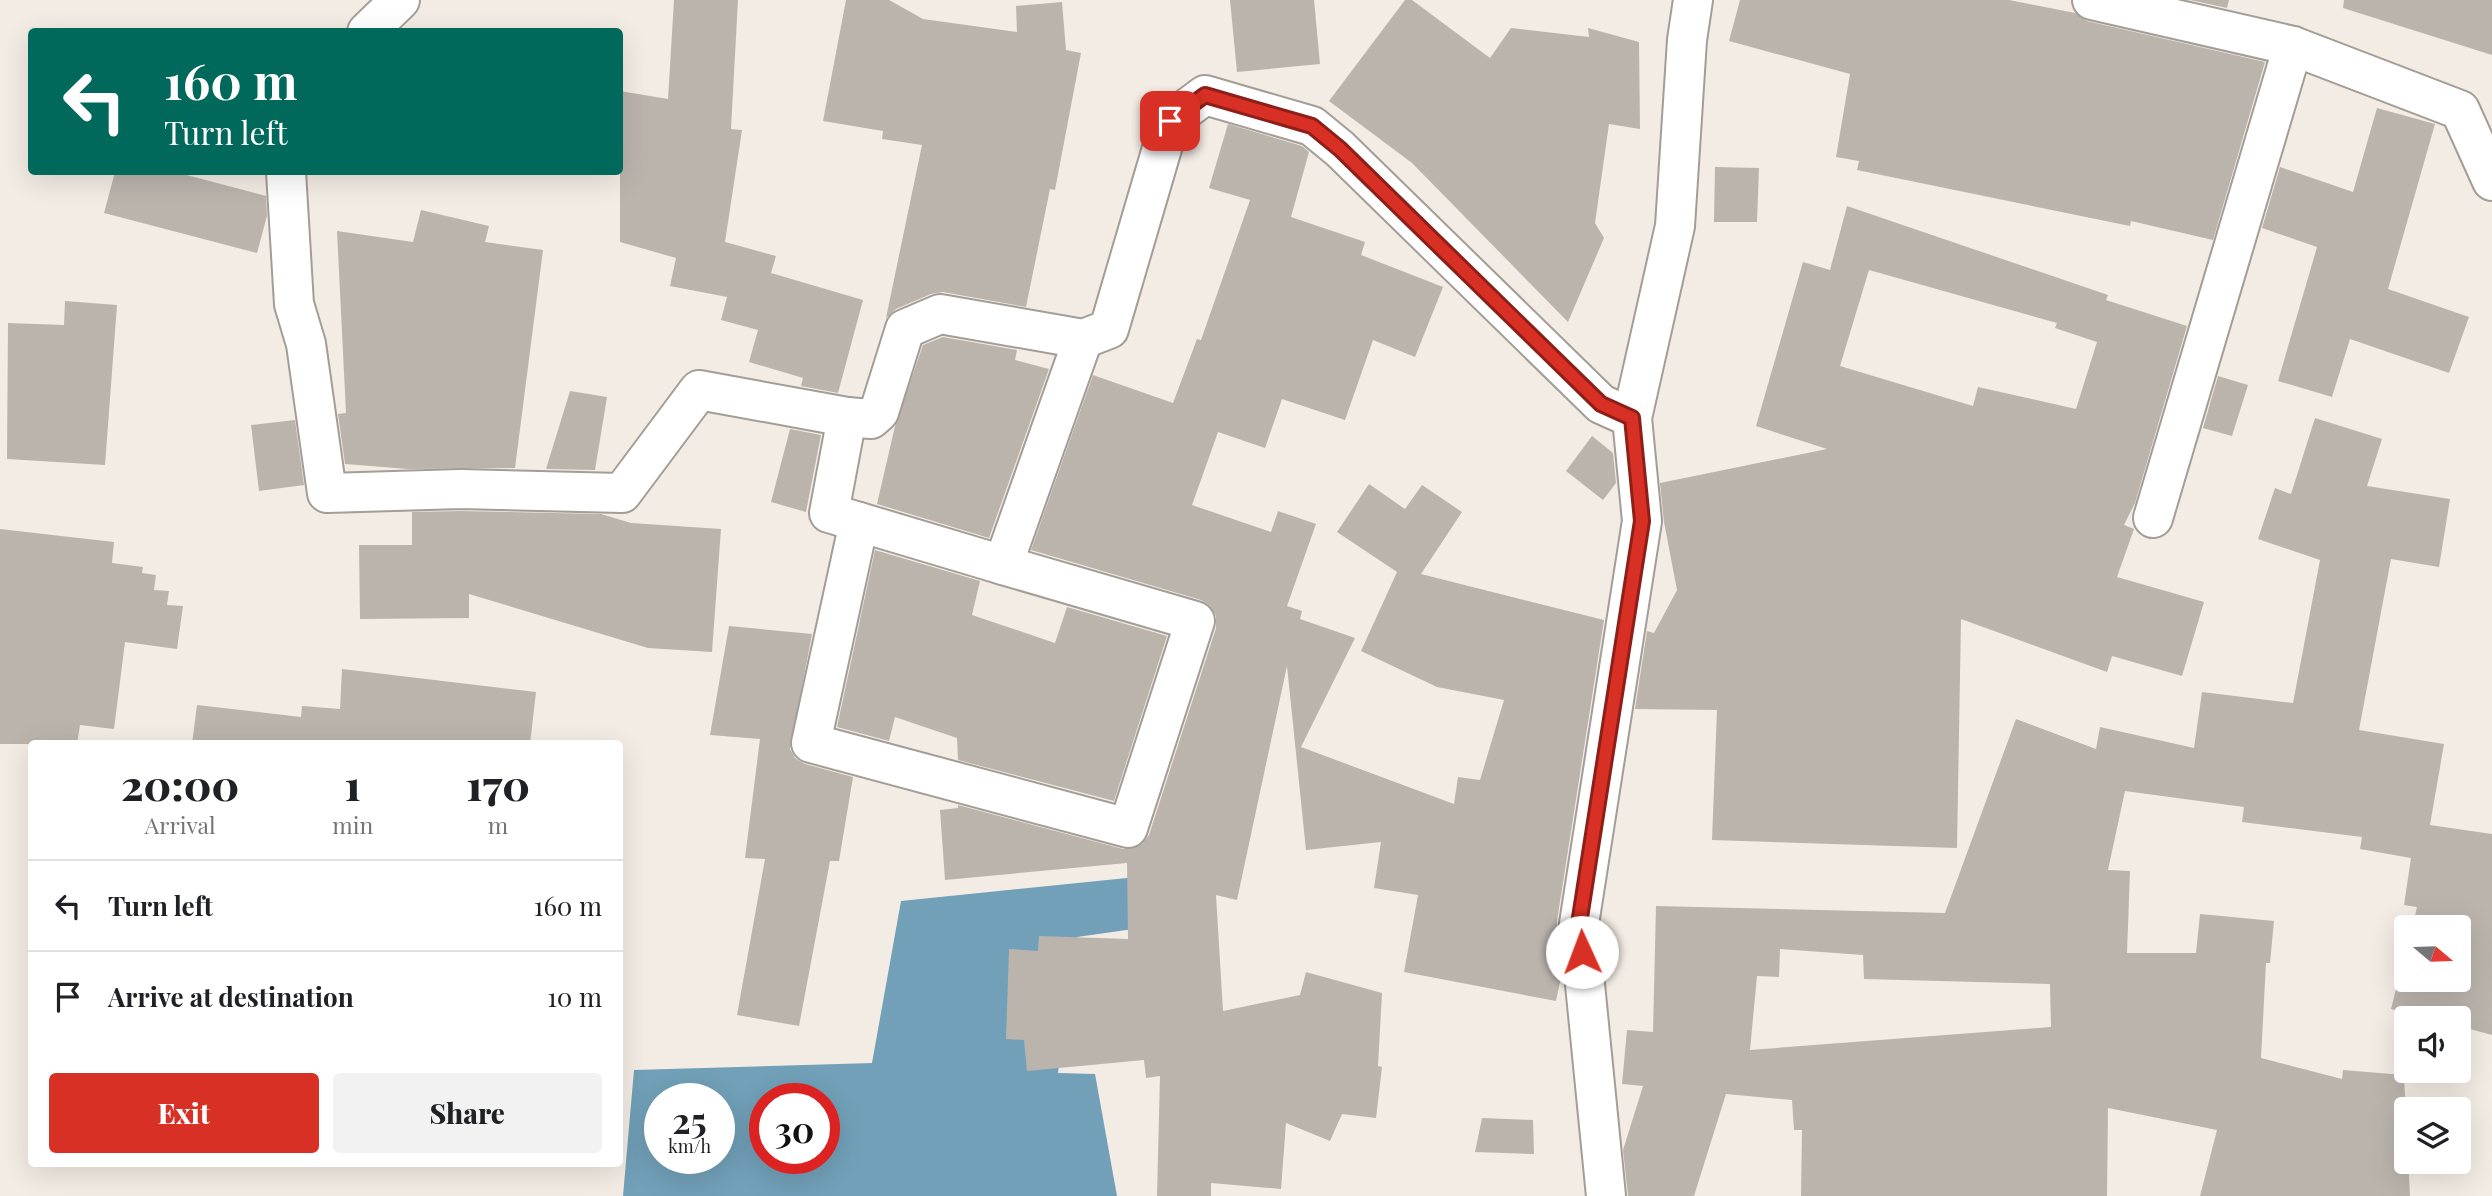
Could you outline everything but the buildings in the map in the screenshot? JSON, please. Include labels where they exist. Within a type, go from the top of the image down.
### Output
[{"type":"street","points":[[371,28],[400,0]]},
{"type":"street","points":[[1606,1196],[1579,924],[1642,521],[1632,418],[1675,226],[1687,40],[1693,0]]},
{"type":"street","points":[[2092,0],[2145,6],[2293,46],[2460,110],[2492,181]]},
{"type":"street","points":[[2153,518],[2293,46]]},
{"type":"street","points":[[286,175],[294,304],[306,344],[327,493],[461,489],[622,493],[699,390],[871,419],[879,412],[905,329],[940,314],[1083,339],[1109,329],[1170,121],[1205,95],[1312,126],[1340,149],[1601,404],[1632,418]]},
{"type":"street","points":[[1003,565],[1083,339]]},
{"type":"street","points":[[847,417],[829,513],[1195,621],[1128,828],[811,743],[859,522]]},
{"type":"water","points":[[1186,872],[1190,921],[1077,937],[1058,1073],[1095,1074],[1117,1196],[623,1196],[634,1070],[872,1063],[901,901]]},
{"type":"route","points":[[1170,121],[1205,95],[1312,126],[1340,149],[1547,348],[1601,404],[1632,418],[1642,521],[1579,924],[1582,952]]}]
